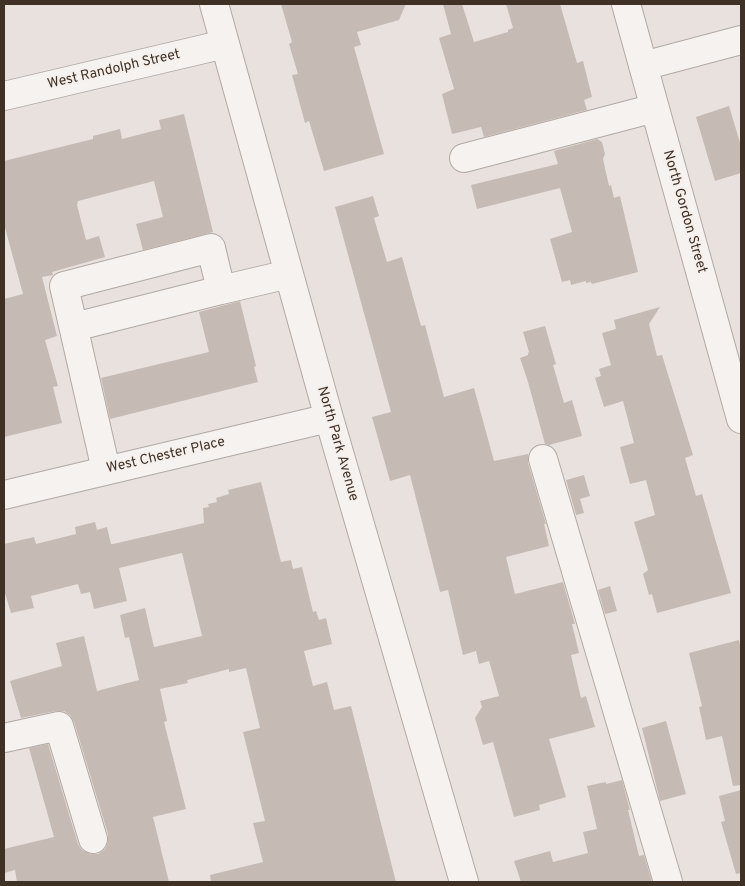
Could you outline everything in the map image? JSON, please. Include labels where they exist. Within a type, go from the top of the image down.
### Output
[{"type":"street","name":"North Park Avenue","points":[[214,4],[329,418],[464,882]]},
{"type":"street","name":"North Gordon Street","points":[[626,4],[740,408]]},
{"type":"street","points":[[643,66],[741,40]]},
{"type":"street","name":"West Randolph Street","points":[[4,96],[225,44]]},
{"type":"street","points":[[464,158],[655,108]]},
{"type":"street","points":[[106,470],[64,286],[211,248],[221,290]]},
{"type":"street","points":[[74,327],[289,274]]},
{"type":"street","name":"West Chester Place","points":[[4,494],[329,418]]},
{"type":"street","points":[[543,459],[668,882]]},
{"type":"street","points":[[4,738],[59,726],[93,839]]},
{"type":"building","points":[[281,4],[406,4],[399,20],[357,32],[361,45],[354,47],[384,154],[324,171],[309,121],[305,123],[292,75],[298,74],[289,44],[292,42]]},
{"type":"building","points":[[443,4],[462,4],[474,42],[508,32],[508,30],[513,28],[506,4],[560,4],[577,63],[583,61],[592,97],[584,100],[587,110],[484,137],[481,127],[452,134],[442,94],[454,89],[439,38],[451,34]]},
{"type":"building","points":[[729,106],[741,146],[741,173],[715,181],[696,117]]},
{"type":"building","points":[[184,114],[213,232],[143,250],[136,224],[163,217],[154,181],[78,201],[77,205],[86,240],[99,236],[105,257],[52,272],[53,275],[42,277],[57,336],[45,340],[58,386],[53,387],[62,423],[4,437],[4,299],[23,294],[4,224],[4,161],[93,139],[93,136],[120,129],[122,139],[161,129],[159,120]]},
{"type":"building","points":[[597,139],[602,142],[605,154],[603,159],[609,186],[611,185],[614,198],[620,196],[638,272],[592,284],[591,282],[586,283],[586,281],[571,285],[570,280],[562,282],[550,239],[572,232],[560,188],[477,209],[471,185],[558,164],[554,151]]},
{"type":"building","points":[[373,196],[379,216],[374,218],[387,262],[402,257],[421,326],[425,325],[444,397],[474,388],[494,461],[528,454],[528,463],[546,524],[544,524],[549,546],[506,557],[515,594],[563,582],[575,624],[572,624],[579,653],[571,655],[581,698],[586,696],[595,727],[549,739],[566,797],[539,805],[540,810],[514,817],[493,742],[483,745],[475,718],[482,707],[480,701],[499,696],[489,661],[479,664],[476,651],[463,655],[448,590],[440,592],[410,475],[390,481],[372,417],[391,412],[335,207]]},
{"type":"building","points":[[240,301],[256,366],[254,367],[258,382],[110,419],[101,378],[209,352],[199,312]]},
{"type":"building","points":[[660,307],[649,324],[657,356],[662,355],[693,455],[685,458],[696,496],[702,494],[731,593],[657,613],[652,594],[649,595],[643,574],[648,570],[634,522],[655,515],[646,480],[630,484],[620,447],[634,443],[623,401],[604,407],[595,378],[601,376],[599,369],[611,365],[602,333],[616,329],[614,320]]},
{"type":"building","points":[[545,326],[556,364],[553,365],[564,403],[572,400],[582,436],[549,445],[545,444],[520,358],[528,355],[529,352],[523,332]]},
{"type":"building","points":[[584,475],[590,496],[580,499],[584,513],[576,515],[566,480]]},
{"type":"building","points":[[261,482],[281,562],[291,560],[293,569],[302,567],[313,612],[316,611],[319,620],[326,618],[332,644],[304,651],[313,686],[327,682],[334,710],[351,706],[396,882],[211,882],[210,875],[263,862],[253,823],[265,821],[243,732],[260,728],[246,668],[229,672],[229,669],[187,680],[188,683],[160,689],[167,721],[164,722],[186,809],[153,817],[169,882],[17,882],[15,870],[4,873],[4,849],[54,837],[29,748],[48,744],[78,844],[82,850],[90,854],[98,854],[105,849],[108,842],[108,834],[74,722],[70,715],[64,711],[56,711],[21,718],[10,681],[62,666],[56,643],[84,636],[97,691],[139,680],[129,637],[125,638],[120,615],[145,608],[154,647],[202,636],[182,553],[119,568],[127,601],[94,609],[90,592],[81,594],[78,584],[31,596],[34,608],[11,613],[4,590],[4,544],[34,537],[36,544],[76,534],[75,527],[95,522],[97,530],[107,527],[111,544],[204,523],[203,508],[209,507],[208,504],[217,502],[216,498],[229,494],[228,490]]},
{"type":"building","points":[[610,586],[617,611],[605,614],[598,590]]},
{"type":"building","points":[[739,640],[741,650],[741,785],[733,786],[722,736],[706,740],[699,707],[702,706],[689,653]]},
{"type":"building","points":[[666,721],[686,794],[660,801],[642,728]]},
{"type":"building","points":[[622,780],[639,856],[644,855],[652,882],[521,882],[514,861],[550,851],[553,862],[588,853],[583,832],[597,829],[587,786]]},
{"type":"building","points":[[741,790],[741,873],[736,874],[721,822],[725,821],[719,796]]}]
